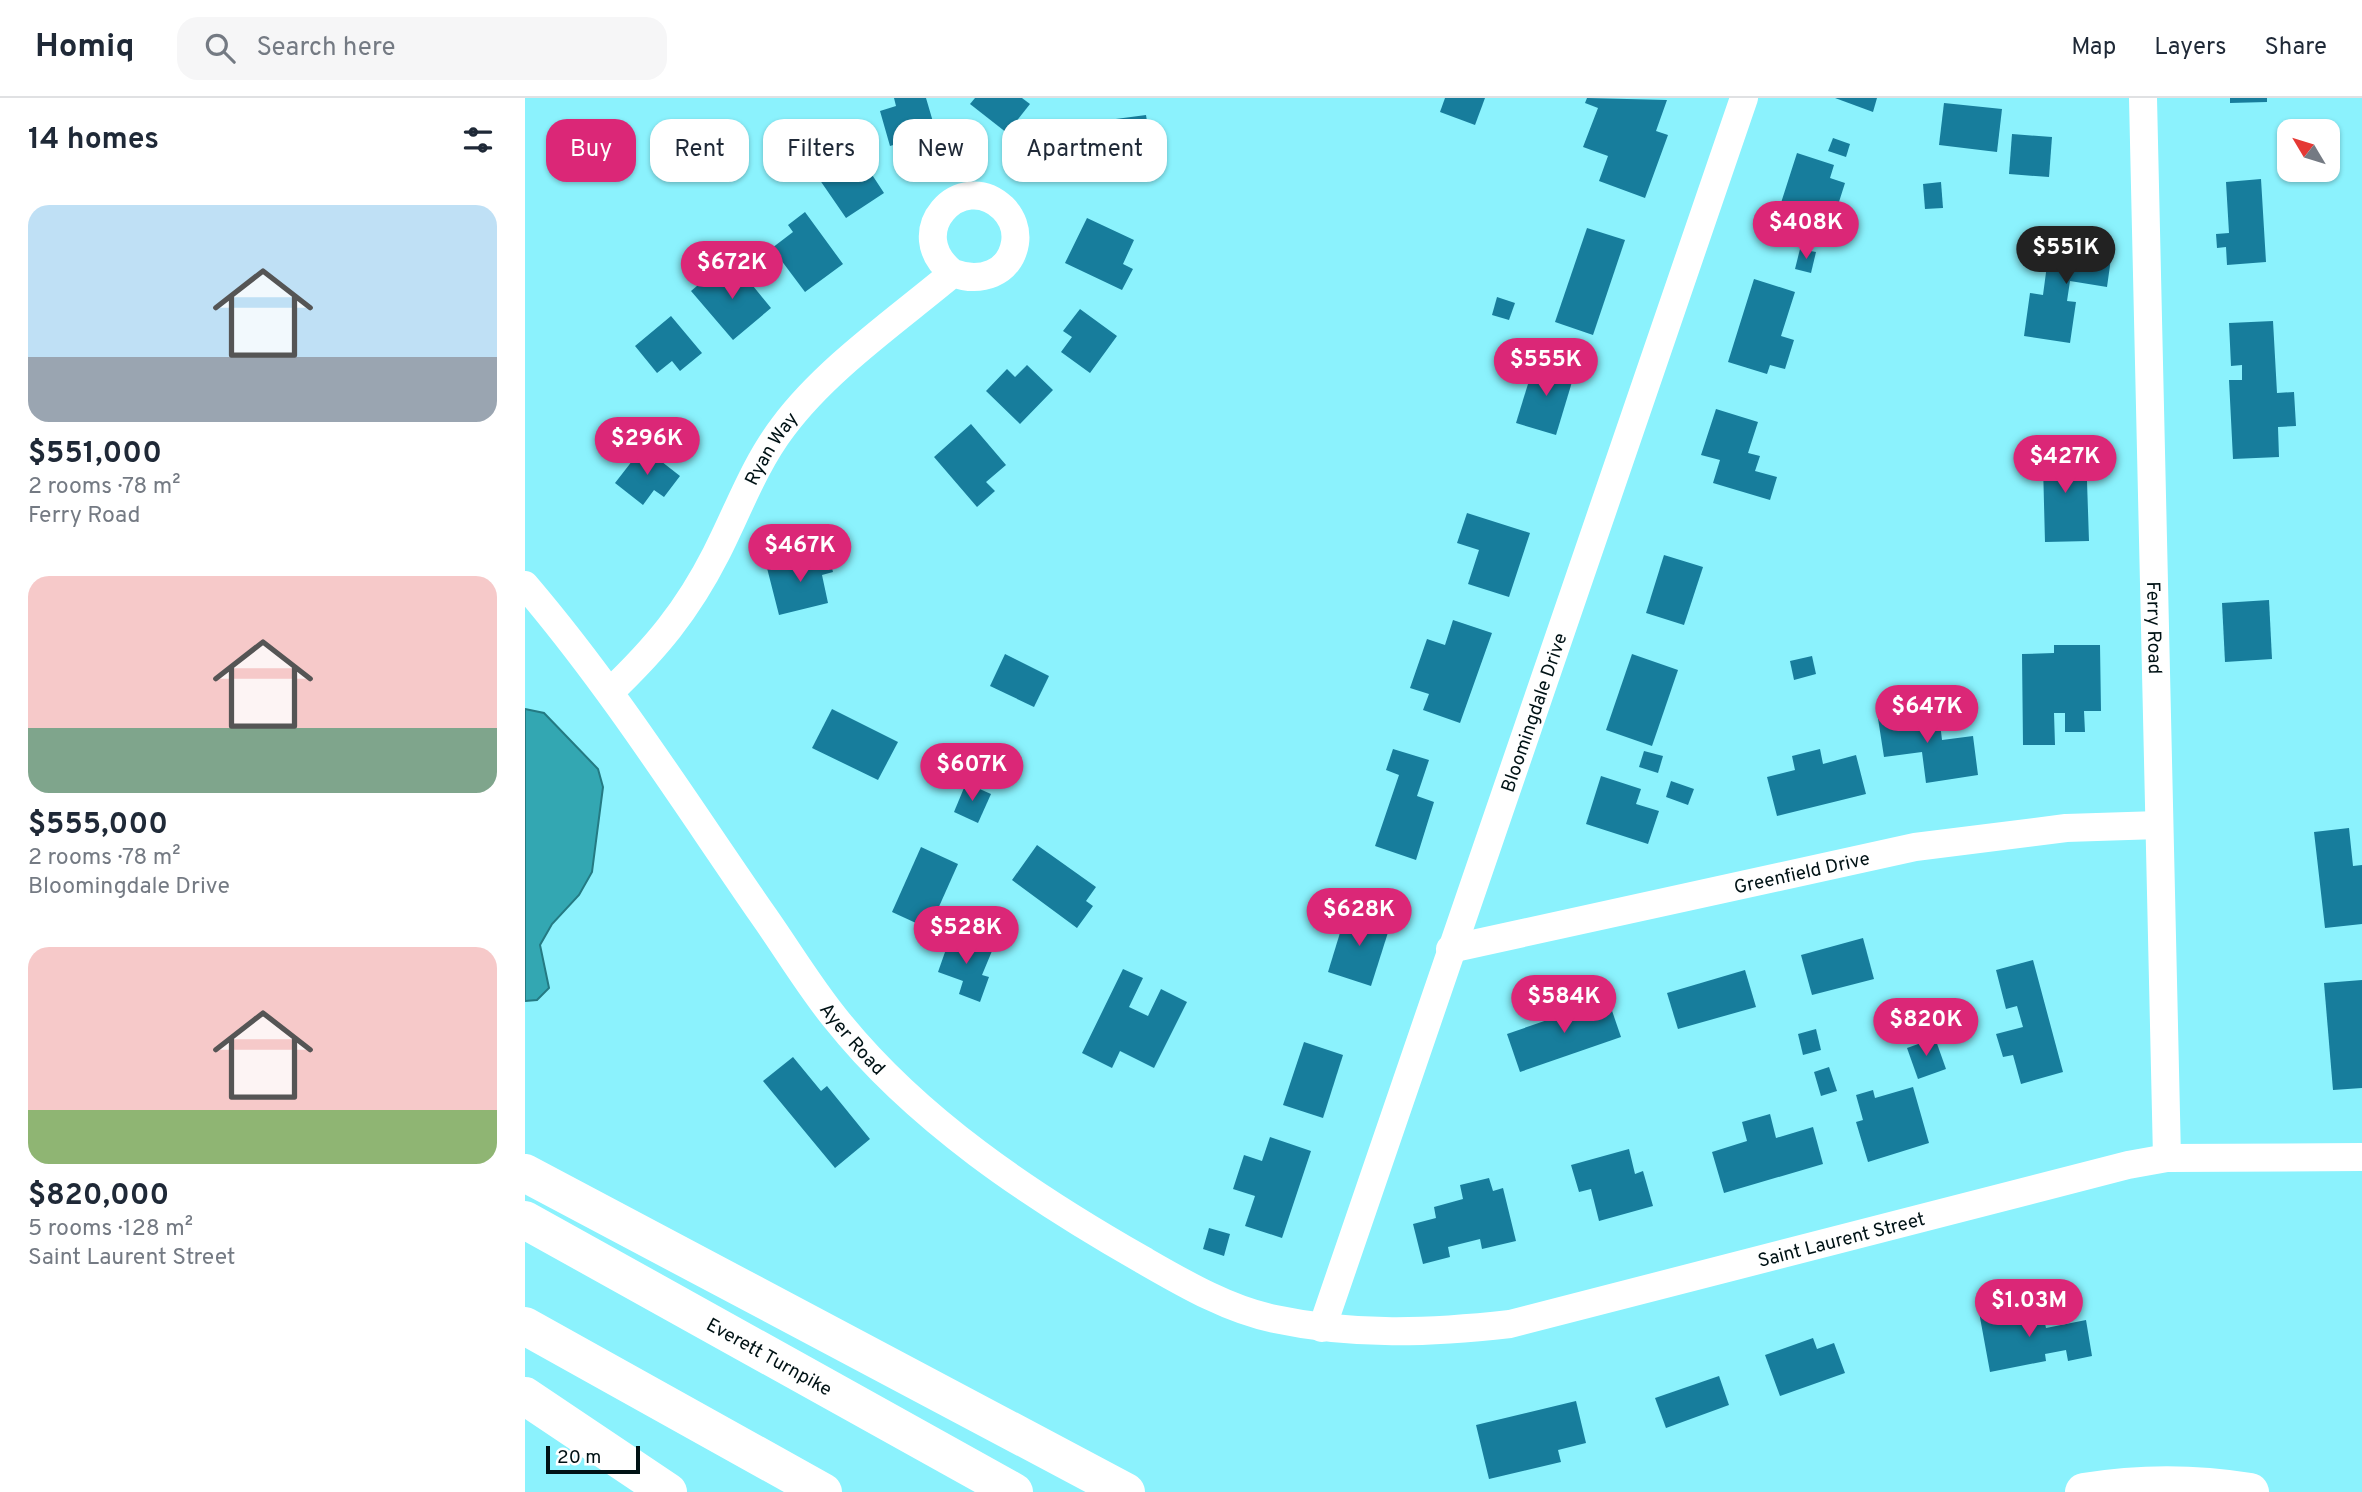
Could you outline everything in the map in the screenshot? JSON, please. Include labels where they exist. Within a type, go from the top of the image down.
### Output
[{"type":"highway","points":[[525,1173],[1126,1492]]},
{"type":"highway","name":"Everett Turnpike","points":[[525,1220],[1014,1492]]},
{"type":"highway","points":[[525,1326],[823,1492]]},
{"type":"highway","points":[[525,1396],[668,1492]]},
{"type":"highway","points":[[2084,1492],[2127,1486],[2183,1485],[2250,1492]]},
{"type":"street","name":"Bloomingdale Drive","points":[[1322,1328],[1744,98]]},
{"type":"street","name":"Ferry Road","points":[[2143,98],[2167,1158]]},
{"type":"street","name":"Ryan Way","points":[[610,692],[657,646],[690,601],[758,467],[783,426],[836,372],[953,273]]},
{"type":"street","name":"Ayer Road","points":[[525,585],[610,692],[835,1018],[911,1099],[968,1146],[1089,1229],[1164,1272],[1220,1300],[1271,1319],[1322,1328]]},
{"type":"street","name":"Greenfield Drive","points":[[1450,949],[1915,847],[2066,828],[2159,825]]},
{"type":"street","name":"Saint Laurent Street","points":[[1322,1328],[1383,1333],[1435,1332],[1510,1324],[1938,1213],[2167,1158],[2362,1157]]},
{"type":"water","points":[[525,709],[544,713],[598,769],[603,787],[592,872],[579,895],[552,924],[540,945],[549,988],[537,1000],[525,1001]]},
{"type":"building","points":[[894,98],[926,98],[932,119],[893,119],[893,145],[890,146],[880,111],[896,106]]},
{"type":"building","points":[[975,98],[1022,98],[1030,104],[1018,119],[1002,119],[1002,129],[970,104]]},
{"type":"building","points":[[1445,98],[1485,98],[1475,125],[1440,112]]},
{"type":"building","points":[[1587,98],[1667,100],[1656,131],[1668,135],[1645,198],[1599,181],[1608,156],[1583,147],[1598,108],[1585,103]]},
{"type":"building","points":[[1835,98],[1877,98],[1873,112]]},
{"type":"building","points":[[2230,98],[2267,98],[2267,102],[2230,103]]},
{"type":"building","points":[[1944,103],[2002,109],[1997,152],[1939,145]]},
{"type":"building","points":[[1146,115],[1147,119],[1116,119]]},
{"type":"building","points":[[2012,134],[2052,137],[2049,177],[2009,174]]},
{"type":"building","points":[[1833,138],[1850,144],[1846,157],[1828,151]]},
{"type":"building","points":[[1797,153],[1834,165],[1830,178],[1845,183],[1831,227],[1811,220],[1808,229],[1792,224],[1796,211],[1780,206]]},
{"type":"building","points":[[2261,179],[2266,262],[2227,265],[2226,247],[2217,248],[2216,234],[2229,233],[2226,182]]},
{"type":"building","points":[[821,182],[877,182],[884,193],[846,218]]},
{"type":"building","points":[[1941,182],[1943,208],[1925,209],[1923,184]]},
{"type":"building","points":[[805,212],[843,264],[805,292],[772,248],[793,232],[788,225]]},
{"type":"building","points":[[1087,218],[1134,240],[1123,264],[1133,269],[1122,290],[1065,263]]},
{"type":"building","points":[[1587,228],[1625,240],[1593,335],[1555,322]]},
{"type":"building","points":[[2051,235],[2113,244],[2107,287],[2070,281],[2067,301],[2076,302],[2070,343],[2024,336],[2030,293],[2043,295]]},
{"type":"building","points":[[1800,249],[1816,252],[1811,273],[1795,269]]},
{"type":"building","points":[[736,265],[771,308],[733,340],[691,291],[710,275],[716,282]]},
{"type":"building","points":[[1754,279],[1795,292],[1781,336],[1794,340],[1785,369],[1770,365],[1767,374],[1728,362]]},
{"type":"building","points":[[1497,297],[1515,303],[1509,320],[1492,315]]},
{"type":"building","points":[[1080,309],[1117,336],[1090,373],[1061,352],[1072,337],[1063,331]]},
{"type":"building","points":[[671,316],[702,353],[680,371],[672,361],[657,373],[635,346]]},
{"type":"building","points":[[2273,321],[2277,393],[2294,392],[2296,426],[2278,427],[2279,457],[2233,459],[2229,380],[2242,380],[2242,365],[2231,366],[2229,323]]},
{"type":"building","points":[[1535,361],[1575,372],[1556,435],[1516,423]]},
{"type":"building","points":[[1027,365],[1053,390],[1020,424],[986,391],[1007,369],[1015,377]]},
{"type":"building","points":[[1716,409],[1758,422],[1748,453],[1760,456],[1755,471],[1777,477],[1770,500],[1713,483],[1720,460],[1701,455]]},
{"type":"building","points":[[971,424],[1006,465],[986,482],[995,491],[977,507],[934,457]]},
{"type":"building","points":[[643,447],[680,476],[664,497],[654,490],[643,505],[615,483]]},
{"type":"building","points":[[2086,451],[2089,541],[2045,542],[2043,465],[2032,466],[2031,453]]},
{"type":"building","points":[[1467,513],[1530,533],[1509,597],[1468,584],[1479,550],[1457,543]]},
{"type":"building","points":[[828,553],[833,572],[822,575],[828,603],[779,615],[767,568]]},
{"type":"building","points":[[1664,555],[1703,567],[1684,625],[1646,613]]},
{"type":"building","points":[[2269,600],[2272,659],[2225,662],[2222,603]]},
{"type":"building","points":[[1453,620],[1492,633],[1460,723],[1423,710],[1429,694],[1410,688],[1427,639],[1445,645]]},
{"type":"building","points":[[2054,645],[2100,645],[2101,711],[2084,711],[2085,732],[2065,732],[2065,713],[2054,713],[2055,745],[2023,745],[2022,654],[2054,653]]},
{"type":"building","points":[[1005,654],[1049,676],[1034,707],[990,686]]},
{"type":"building","points":[[1632,654],[1678,670],[1652,746],[1606,730]]},
{"type":"building","points":[[1812,656],[1816,674],[1794,680],[1790,661]]},
{"type":"building","points":[[1916,706],[1919,726],[1940,723],[1942,740],[1973,736],[1978,775],[1926,783],[1922,752],[1884,757],[1877,712]]},
{"type":"building","points":[[832,709],[898,742],[878,780],[812,748]]},
{"type":"building","points":[[1393,749],[1429,760],[1417,796],[1434,802],[1416,860],[1375,846],[1399,775],[1386,770]]},
{"type":"building","points":[[1820,749],[1823,764],[1856,755],[1866,794],[1777,816],[1767,777],[1795,770],[1792,756]]},
{"type":"building","points":[[1644,751],[1663,756],[1658,773],[1639,767]]},
{"type":"building","points":[[1601,776],[1641,789],[1636,804],[1659,811],[1648,844],[1586,824]]},
{"type":"building","points":[[1671,781],[1694,789],[1688,805],[1666,797]]},
{"type":"building","points":[[966,783],[991,794],[978,823],[954,812]]},
{"type":"building","points":[[2349,828],[2353,866],[2362,865],[2362,924],[2325,928],[2314,832]]},
{"type":"building","points":[[1037,845],[1096,887],[1086,901],[1093,906],[1077,928],[1012,880]]},
{"type":"building","points":[[921,847],[958,864],[929,929],[892,912]]},
{"type":"building","points":[[1347,910],[1391,923],[1371,986],[1328,972]]},
{"type":"building","points":[[951,935],[992,951],[982,975],[989,977],[980,1002],[959,994],[963,981],[938,972]]},
{"type":"building","points":[[1863,938],[1874,979],[1812,995],[1801,955]]},
{"type":"building","points":[[2033,960],[2063,1072],[2021,1084],[2013,1055],[2003,1057],[1996,1034],[2023,1027],[2017,1006],[2006,1009],[1996,970]]},
{"type":"building","points":[[1123,969],[1143,978],[1129,1007],[1148,1016],[1161,989],[1187,1002],[1154,1068],[1120,1051],[1112,1068],[1082,1053]]},
{"type":"building","points":[[1745,970],[1756,1007],[1678,1029],[1667,993]]},
{"type":"building","points":[[2362,980],[2362,1088],[2333,1090],[2324,983]]},
{"type":"building","points":[[1608,999],[1621,1037],[1520,1072],[1507,1034]]},
{"type":"building","points":[[1816,1029],[1821,1050],[1803,1055],[1798,1034]]},
{"type":"building","points":[[1935,1038],[1946,1069],[1918,1079],[1907,1048]]},
{"type":"building","points":[[1304,1042],[1343,1055],[1323,1118],[1283,1105]]},
{"type":"building","points":[[793,1057],[821,1091],[827,1086],[870,1139],[835,1168],[763,1081]]},
{"type":"building","points":[[1829,1067],[1837,1091],[1821,1096],[1814,1072]]},
{"type":"building","points":[[1913,1087],[1929,1143],[1868,1162],[1856,1122],[1863,1120],[1856,1095],[1873,1090],[1875,1098]]},
{"type":"building","points":[[1770,1114],[1776,1138],[1813,1127],[1823,1164],[1724,1193],[1712,1152],[1747,1141],[1742,1122]]},
{"type":"building","points":[[1270,1137],[1311,1151],[1282,1238],[1245,1226],[1255,1196],[1233,1189],[1244,1155],[1262,1161]]},
{"type":"building","points":[[1629,1149],[1635,1174],[1643,1171],[1653,1206],[1599,1221],[1591,1189],[1579,1192],[1571,1165]]},
{"type":"building","points":[[1489,1178],[1493,1191],[1503,1188],[1516,1241],[1482,1249],[1480,1239],[1448,1247],[1450,1257],[1423,1264],[1413,1224],[1436,1218],[1434,1207],[1463,1199],[1460,1185]]},
{"type":"building","points":[[1209,1228],[1230,1234],[1224,1256],[1203,1249]]},
{"type":"building","points":[[2010,1306],[2012,1316],[2042,1310],[2046,1328],[2086,1320],[2092,1356],[2068,1361],[2066,1350],[2045,1354],[2046,1361],[1990,1372],[1979,1312]]},
{"type":"building","points":[[1813,1338],[1817,1349],[1834,1343],[1845,1373],[1780,1396],[1765,1355]]},
{"type":"building","points":[[1719,1376],[1729,1405],[1666,1428],[1655,1398]]},
{"type":"building","points":[[1576,1401],[1586,1443],[1558,1450],[1561,1462],[1489,1479],[1476,1425]]}]
